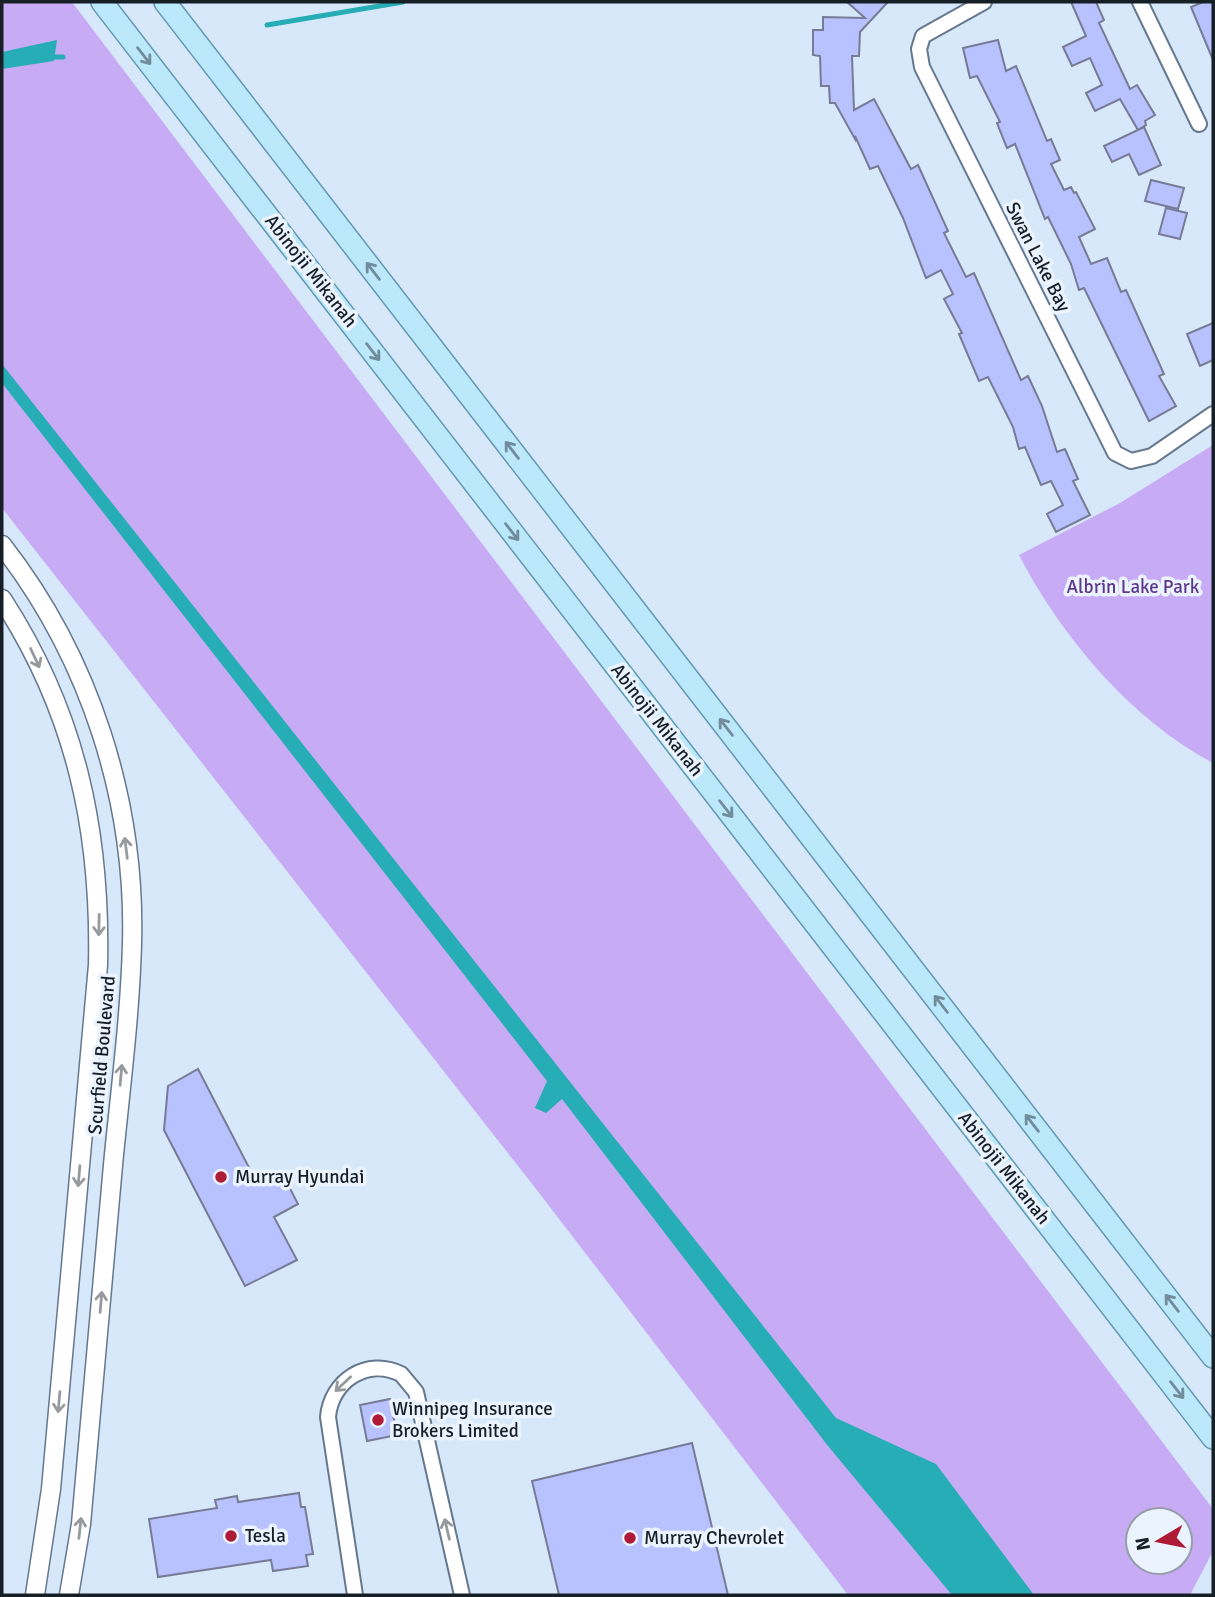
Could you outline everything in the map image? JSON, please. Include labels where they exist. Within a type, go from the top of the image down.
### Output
[{"type":"main road","name":"Abinojii Mikanah","points":[[102,2],[1213,1438]]},
{"type":"main road","points":[[165,2],[1213,1357]]},
{"type":"street","name":"Swan Lake Bay","points":[[984,2],[923,36],[919,48],[922,67],[1115,453],[1131,461],[1152,456],[1213,414]]},
{"type":"street","points":[[1140,2],[1199,124]]},
{"type":"street","name":"Scurfield Boulevard","points":[[2,545],[28,579],[90,696],[102,730],[121,806],[131,895],[132,944],[124,1047],[81,1524],[69,1595]]},
{"type":"street","name":"Scurfield Boulevard","points":[[2,599],[33,653],[68,735],[90,815],[100,903],[98,965],[51,1489],[35,1595]]},
{"type":"street","points":[[355,1595],[328,1418],[335,1390],[357,1373],[372,1368],[401,1374],[416,1392],[463,1595]]},
{"type":"green space","points":[[2,2],[72,2],[1213,1509],[1213,1551],[1190,1595],[848,1595],[533,1185],[2,508]]},
{"type":"green space","name":"Albrin Lake Park","points":[[1213,445],[1213,763],[1154,723],[1101,673],[1055,615],[1019,555],[1120,503]]},
{"type":"water","points":[[57,40],[54,61],[2,69],[2,52]]},
{"type":"water","points":[[2,364],[836,1418],[936,1464],[1034,1595],[952,1595],[828,1446],[562,1099],[546,1113],[535,1108],[547,1081],[2,383]]},
{"type":"building","points":[[847,2],[888,2],[860,32],[859,56],[852,56],[854,110],[874,99],[911,169],[918,165],[948,231],[944,233],[966,277],[974,273],[1021,380],[1028,376],[1042,406],[1057,452],[1065,449],[1078,479],[1073,481],[1090,515],[1056,532],[1047,514],[1063,505],[1051,481],[1041,485],[1025,447],[1019,449],[1013,427],[988,377],[979,381],[959,334],[962,333],[944,299],[953,294],[941,270],[926,278],[903,218],[878,166],[870,169],[855,136],[855,139],[835,103],[830,103],[829,86],[821,86],[820,56],[813,55],[813,30],[823,30],[823,17],[865,18]]},
{"type":"building","points":[[1071,2],[1096,2],[1104,20],[1099,23],[1130,89],[1137,85],[1155,115],[1145,121],[1146,125],[1138,130],[1120,99],[1095,111],[1086,93],[1102,85],[1090,58],[1072,66],[1063,47],[1086,36]]},
{"type":"building","points":[[1203,2],[1213,2],[1213,60],[1191,7]]},
{"type":"building","points":[[998,40],[1006,71],[1016,66],[1047,141],[1051,139],[1060,160],[1051,164],[1064,190],[1071,187],[1074,193],[1076,192],[1095,229],[1079,237],[1091,264],[1107,258],[1121,292],[1126,290],[1164,374],[1159,376],[1176,406],[1149,421],[1084,288],[1079,290],[1071,264],[1048,217],[1045,219],[1015,144],[1007,148],[997,123],[1000,122],[977,76],[970,78],[963,48]]},
{"type":"building","points":[[1144,127],[1161,165],[1139,175],[1129,154],[1112,162],[1104,146]]},
{"type":"building","points":[[1151,180],[1184,188],[1178,209],[1145,201]]},
{"type":"building","points":[[1166,208],[1187,213],[1180,239],[1159,234]]},
{"type":"building","points":[[1213,323],[1213,360],[1200,366],[1187,334]]},
{"type":"building","name":"Murray Hyundai","points":[[198,1069],[257,1183],[281,1171],[298,1204],[274,1217],[297,1260],[245,1286],[164,1130],[168,1086]]},
{"type":"building","name":"Winnipeg Insurance Brokers Limited","points":[[390,1399],[397,1435],[367,1441],[360,1405]]},
{"type":"building","name":"Murray Chevrolet","points":[[692,1443],[728,1595],[559,1595],[532,1481]]},
{"type":"building","name":"Tesla","points":[[299,1493],[301,1507],[305,1507],[313,1554],[306,1555],[308,1566],[273,1571],[271,1560],[158,1577],[149,1519],[217,1508],[215,1500],[237,1496],[238,1502]]},
{"type":"waterway","points":[[267,25],[403,2]]},
{"type":"waterway","points":[[55,57],[63,57]]},
{"type":"place","name":"Murray Hyundai","points":[[221,1177]]},
{"type":"place","name":"Winnipeg Insurance Brokers Limited","points":[[378,1420]]},
{"type":"place","name":"Tesla","points":[[231,1536]]},
{"type":"place","name":"Murray Chevrolet","points":[[630,1538]]}]
